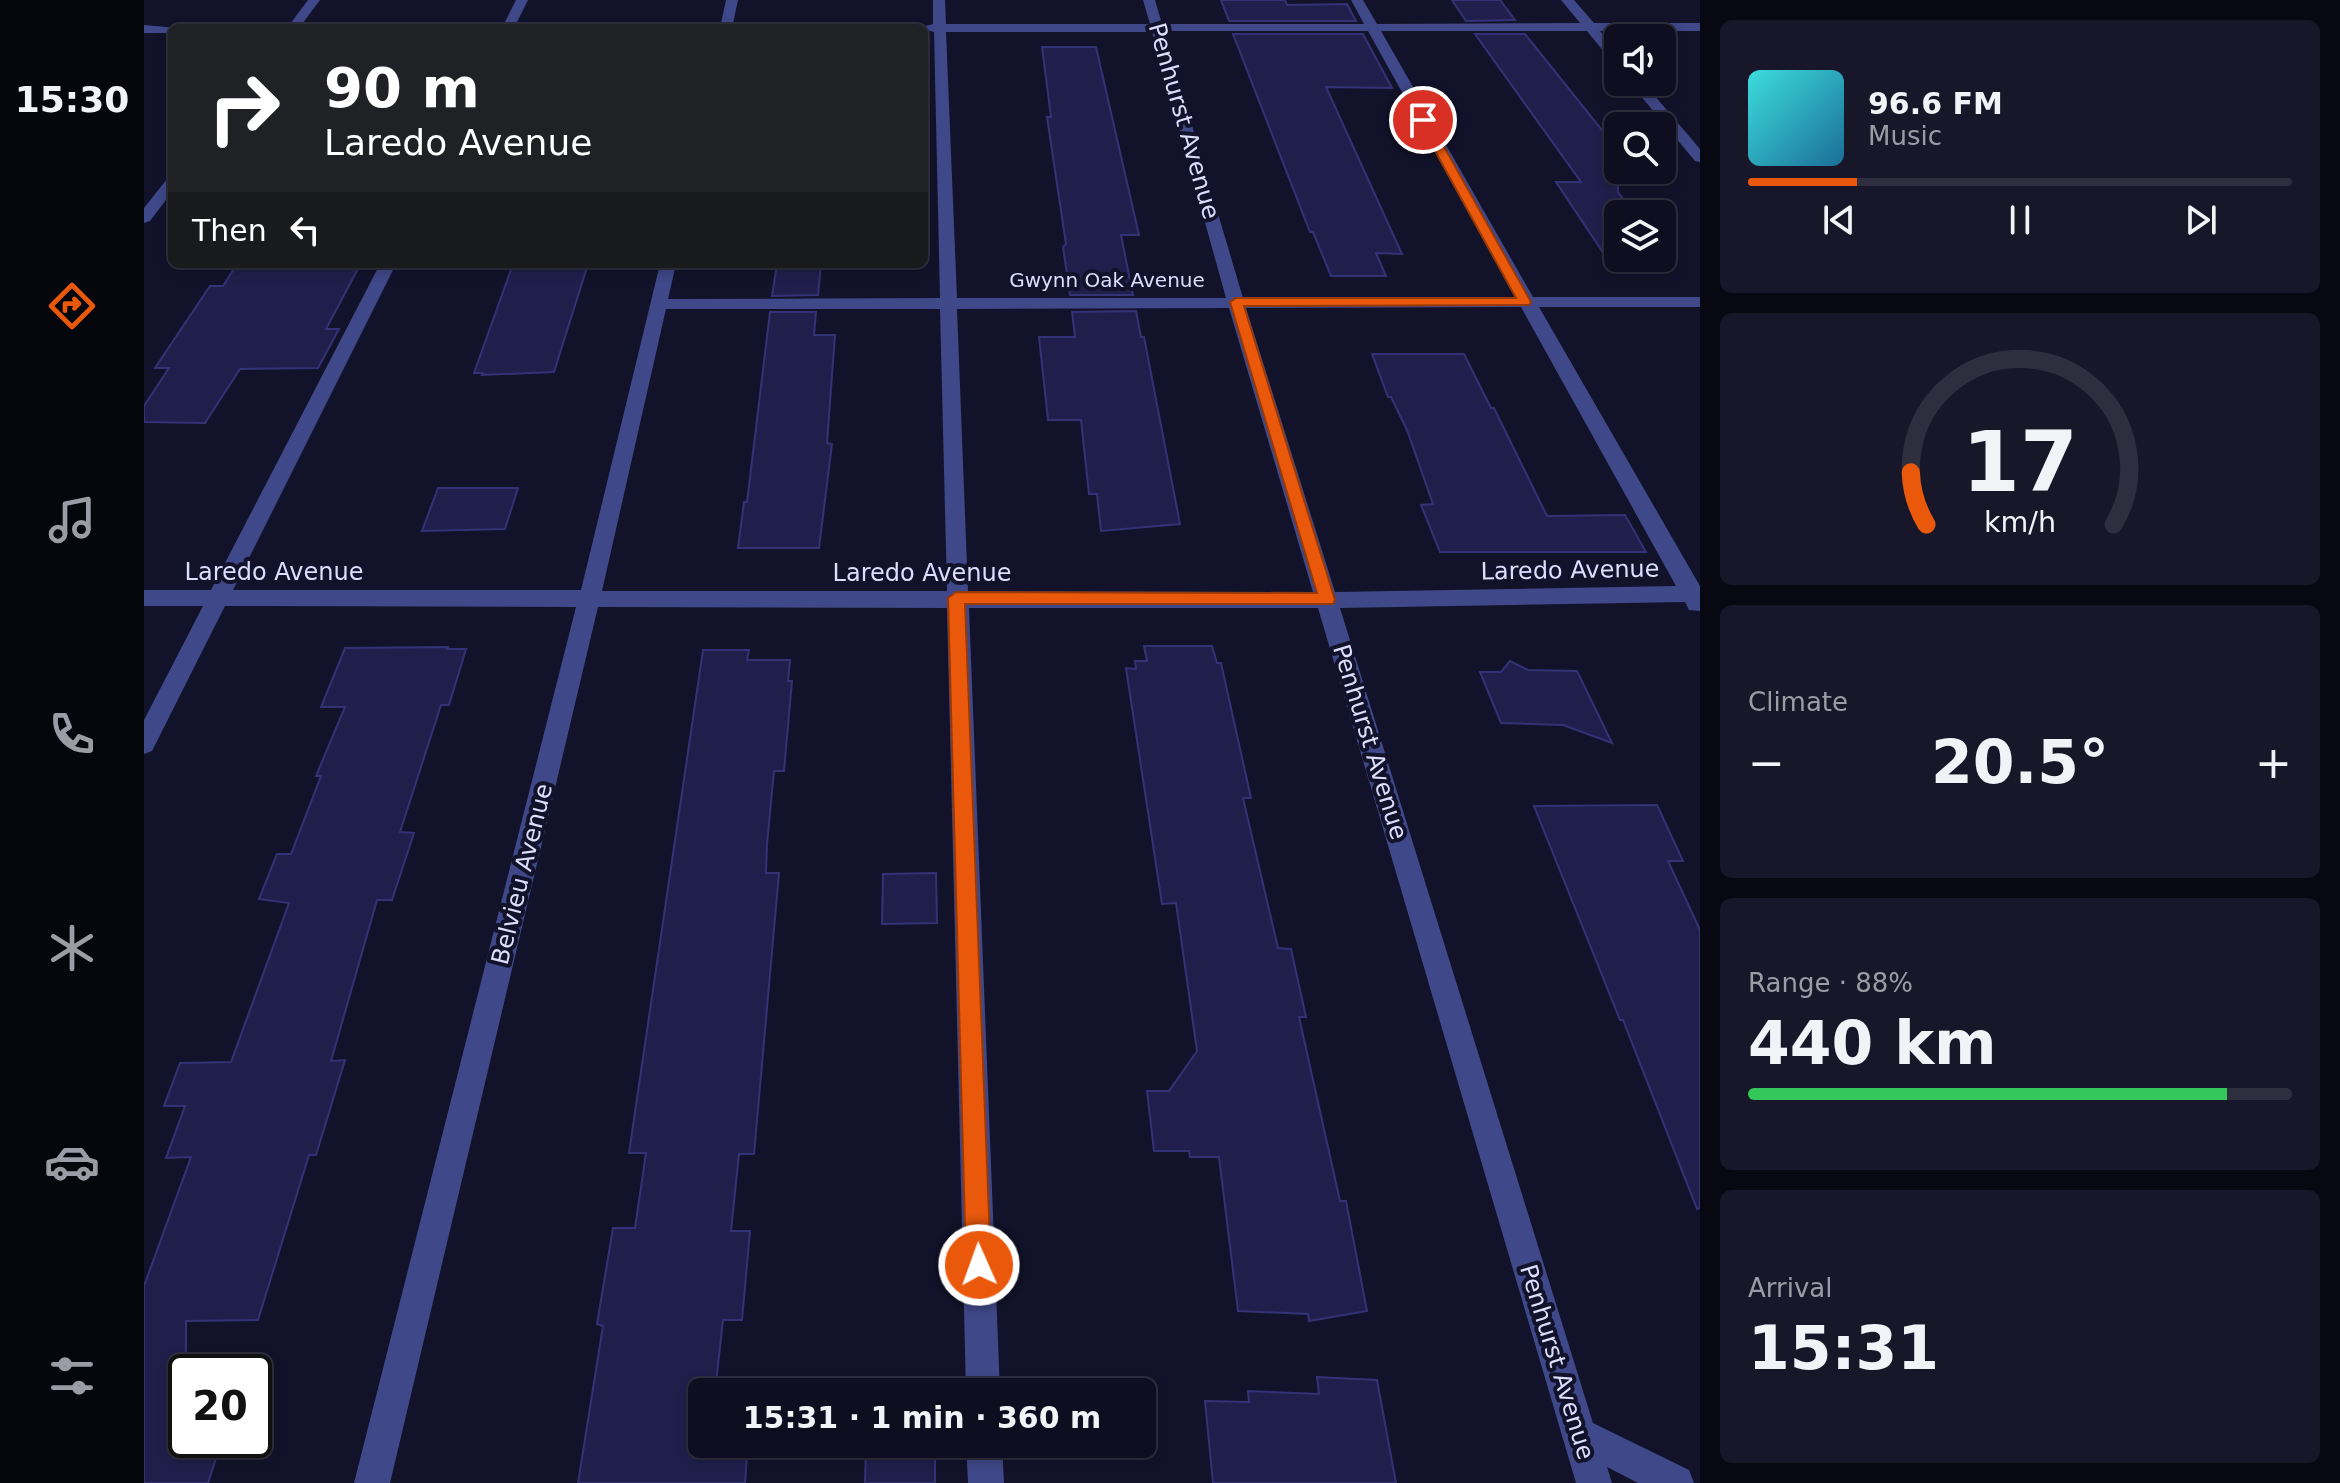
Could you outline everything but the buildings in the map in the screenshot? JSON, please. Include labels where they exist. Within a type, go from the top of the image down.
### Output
[{"type":"street","points":[[296,24],[314,0]]},
{"type":"street","points":[[510,24],[522,0]]},
{"type":"street","points":[[727,24],[732,0]]},
{"type":"street","points":[[939,0],[932,28],[948,303],[983,1378]]},
{"type":"street","name":"Penhurst Avenue","points":[[1149,0],[1236,302],[1594,1483]]},
{"type":"street","points":[[1357,0],[1525,302],[1697,599]]},
{"type":"street","points":[[1567,0],[1604,43]]},
{"type":"street","points":[[932,28],[1700,27]]},
{"type":"street","points":[[144,29],[168,29]]},
{"type":"street","points":[[1648,96],[1700,158]]},
{"type":"street","points":[[144,218],[168,187]]},
{"type":"street","points":[[144,744],[386,268]]},
{"type":"street","name":"Belvieu Avenue","points":[[372,1483],[667,268]]},
{"type":"street","name":"Gwynn Oak Avenue","points":[[658,304],[1700,302]]},
{"type":"street","name":"Laredo Avenue","points":[[144,598],[1697,599]]},
{"type":"street","points":[[1580,1435],[1676,1483]]},
{"type":"street","points":[[985,1458],[986,1483]]},
{"type":"route","points":[[979,1265],[956,598],[1327,600],[1236,302],[1525,302],[1423,120]]}]
